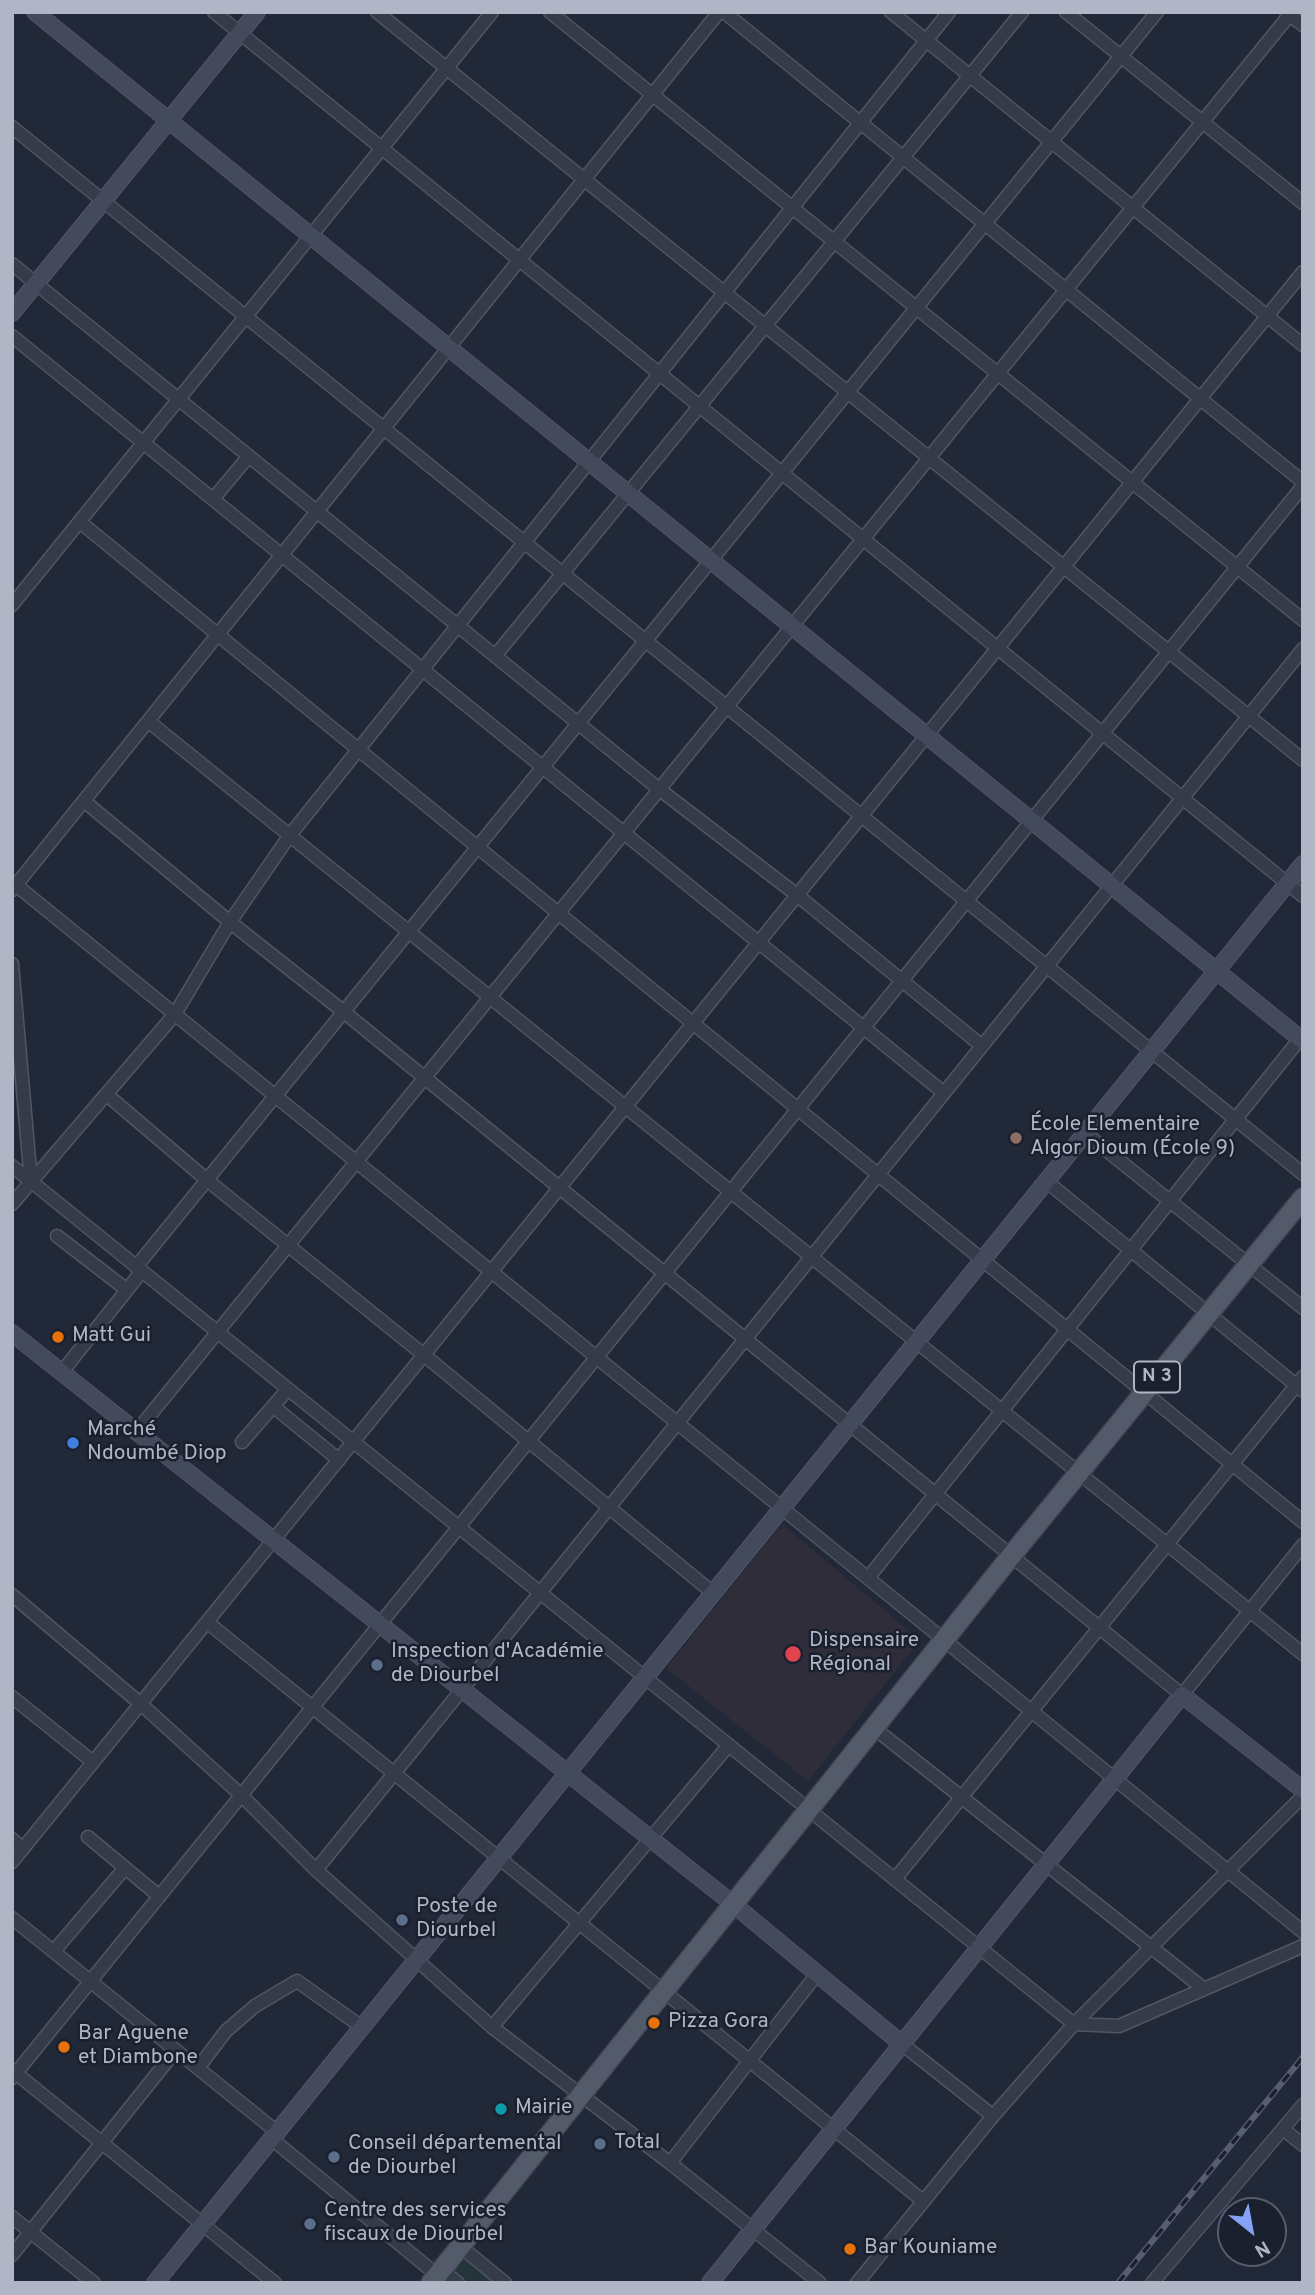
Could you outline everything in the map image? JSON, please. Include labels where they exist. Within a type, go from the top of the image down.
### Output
[{"type":"main road","name":"N 3","points":[[436,2276],[1011,1556],[1303,1198]]},
{"type":"street","points":[[34,12],[1302,1038],[868,1578]]},
{"type":"street","points":[[214,12],[1303,896]]},
{"type":"street","points":[[12,313],[257,12]]},
{"type":"street","points":[[377,12],[1303,760]]},
{"type":"street","points":[[12,605],[492,12]]},
{"type":"street","points":[[550,12],[1303,620]]},
{"type":"street","points":[[275,2283],[14,2073],[242,1795],[312,1707],[459,1527],[528,1441],[596,1357],[664,1273],[1032,821],[1303,484],[722,12],[14,888],[175,1014],[491,1272],[596,1357],[677,1423],[782,1508],[1303,1932]]},
{"type":"street","points":[[891,12],[1303,345]]},
{"type":"street","points":[[12,1203],[175,1014],[230,922],[290,835],[949,12]]},
{"type":"street","points":[[495,656],[1023,12]]},
{"type":"street","points":[[1066,12],[1303,203]]},
{"type":"street","points":[[62,1372],[275,1096],[1157,12]]},
{"type":"street","points":[[137,1432],[1289,13],[1303,25]]},
{"type":"street","points":[[12,127],[1303,1174]]},
{"type":"street","points":[[12,264],[659,789],[797,895],[982,1046]]},
{"type":"street","points":[[12,1862],[1303,272]]},
{"type":"street","points":[[12,337],[944,1093]]},
{"type":"street","points":[[213,499],[249,456]]},
{"type":"street","points":[[80,522],[1303,1521]]},
{"type":"street","points":[[316,1870],[1303,649]]},
{"type":"street","points":[[148,721],[1303,1654]]},
{"type":"street","points":[[84,801],[1303,1793],[1074,2024],[993,2116],[857,2283]]},
{"type":"street","points":[[155,2283],[1303,863]]},
{"type":"street","points":[[12,964],[31,1182]]},
{"type":"street","points":[[106,1094],[207,1181],[713,1593]]},
{"type":"street","points":[[1085,1133],[1303,1308]]},
{"type":"street","points":[[12,1166],[1074,2024],[1119,2026],[1303,1946]]},
{"type":"street","points":[[895,1879],[1232,1464],[1301,1384],[1046,1181]]},
{"type":"street","points":[[57,1236],[127,1290]]},
{"type":"street","points":[[12,1333],[733,1905],[993,2116]]},
{"type":"street","points":[[242,1442],[288,1389]]},
{"type":"street","points":[[274,1407],[339,1460]]},
{"type":"street","points":[[710,2283],[1303,1545]]},
{"type":"street","points":[[12,1595],[141,1704],[242,1795],[316,1870],[492,2027],[670,2163],[820,2283]]},
{"type":"street","points":[[207,1622],[923,2202]]},
{"type":"street","points":[[12,1697],[93,1762]]},
{"type":"street","points":[[874,1728],[1204,1989]]},
{"type":"street","points":[[492,2027],[729,1745]]},
{"type":"street","points":[[88,1837],[159,1896]]},
{"type":"street","points":[[12,1839],[23,1849]]},
{"type":"street","points":[[54,1951],[125,1868]]},
{"type":"street","points":[[12,1917],[198,2068],[436,2276],[458,2283]]},
{"type":"street","points":[[670,2163],[817,1974]]},
{"type":"street","points":[[198,2068],[236,2022],[255,2006],[297,1981],[362,2027]]},
{"type":"street","points":[[12,2255],[176,2050]]},
{"type":"street","points":[[1152,2283],[1303,2105]]},
{"type":"street","points":[[1283,2129],[1303,2145]]},
{"type":"street","points":[[12,2217],[94,2283]]},
{"type":"street","points":[[460,2246],[505,2283]]},
{"type":"shaded area","name":"Dispensaire Régional","points":[[782,1524],[920,1640],[808,1781],[666,1668]]},
{"type":"shaded area","points":[[460,2254],[496,2283],[467,2283],[449,2268]]},
{"type":"railway","points":[[1118,2283],[1303,2057]]},
{"type":"place","name":"École Elementaire Algor Dioum (École 9)","points":[[1016,1138]]},
{"type":"place","name":"Matt Gui","points":[[58,1337]]},
{"type":"place","name":"Marché Ndoumbé Diop","points":[[73,1443]]},
{"type":"place","name":"Dispensaire Régional","points":[[793,1654]]},
{"type":"place","name":"Inspection d'Académie de Diourbel","points":[[377,1665]]},
{"type":"place","name":"Poste de Diourbel","points":[[402,1920]]},
{"type":"place","name":"Pizza Gora","points":[[654,2023]]},
{"type":"place","name":"Bar Aguene et Diambone","points":[[64,2047]]},
{"type":"place","name":"Mairie","points":[[501,2109]]},
{"type":"place","name":"Total","points":[[600,2144]]},
{"type":"place","name":"Conseil départemental de Diourbel","points":[[334,2157]]},
{"type":"place","name":"Centre des services fiscaux de Diourbel","points":[[310,2224]]},
{"type":"place","name":"Bar Kouniame","points":[[850,2249]]}]
